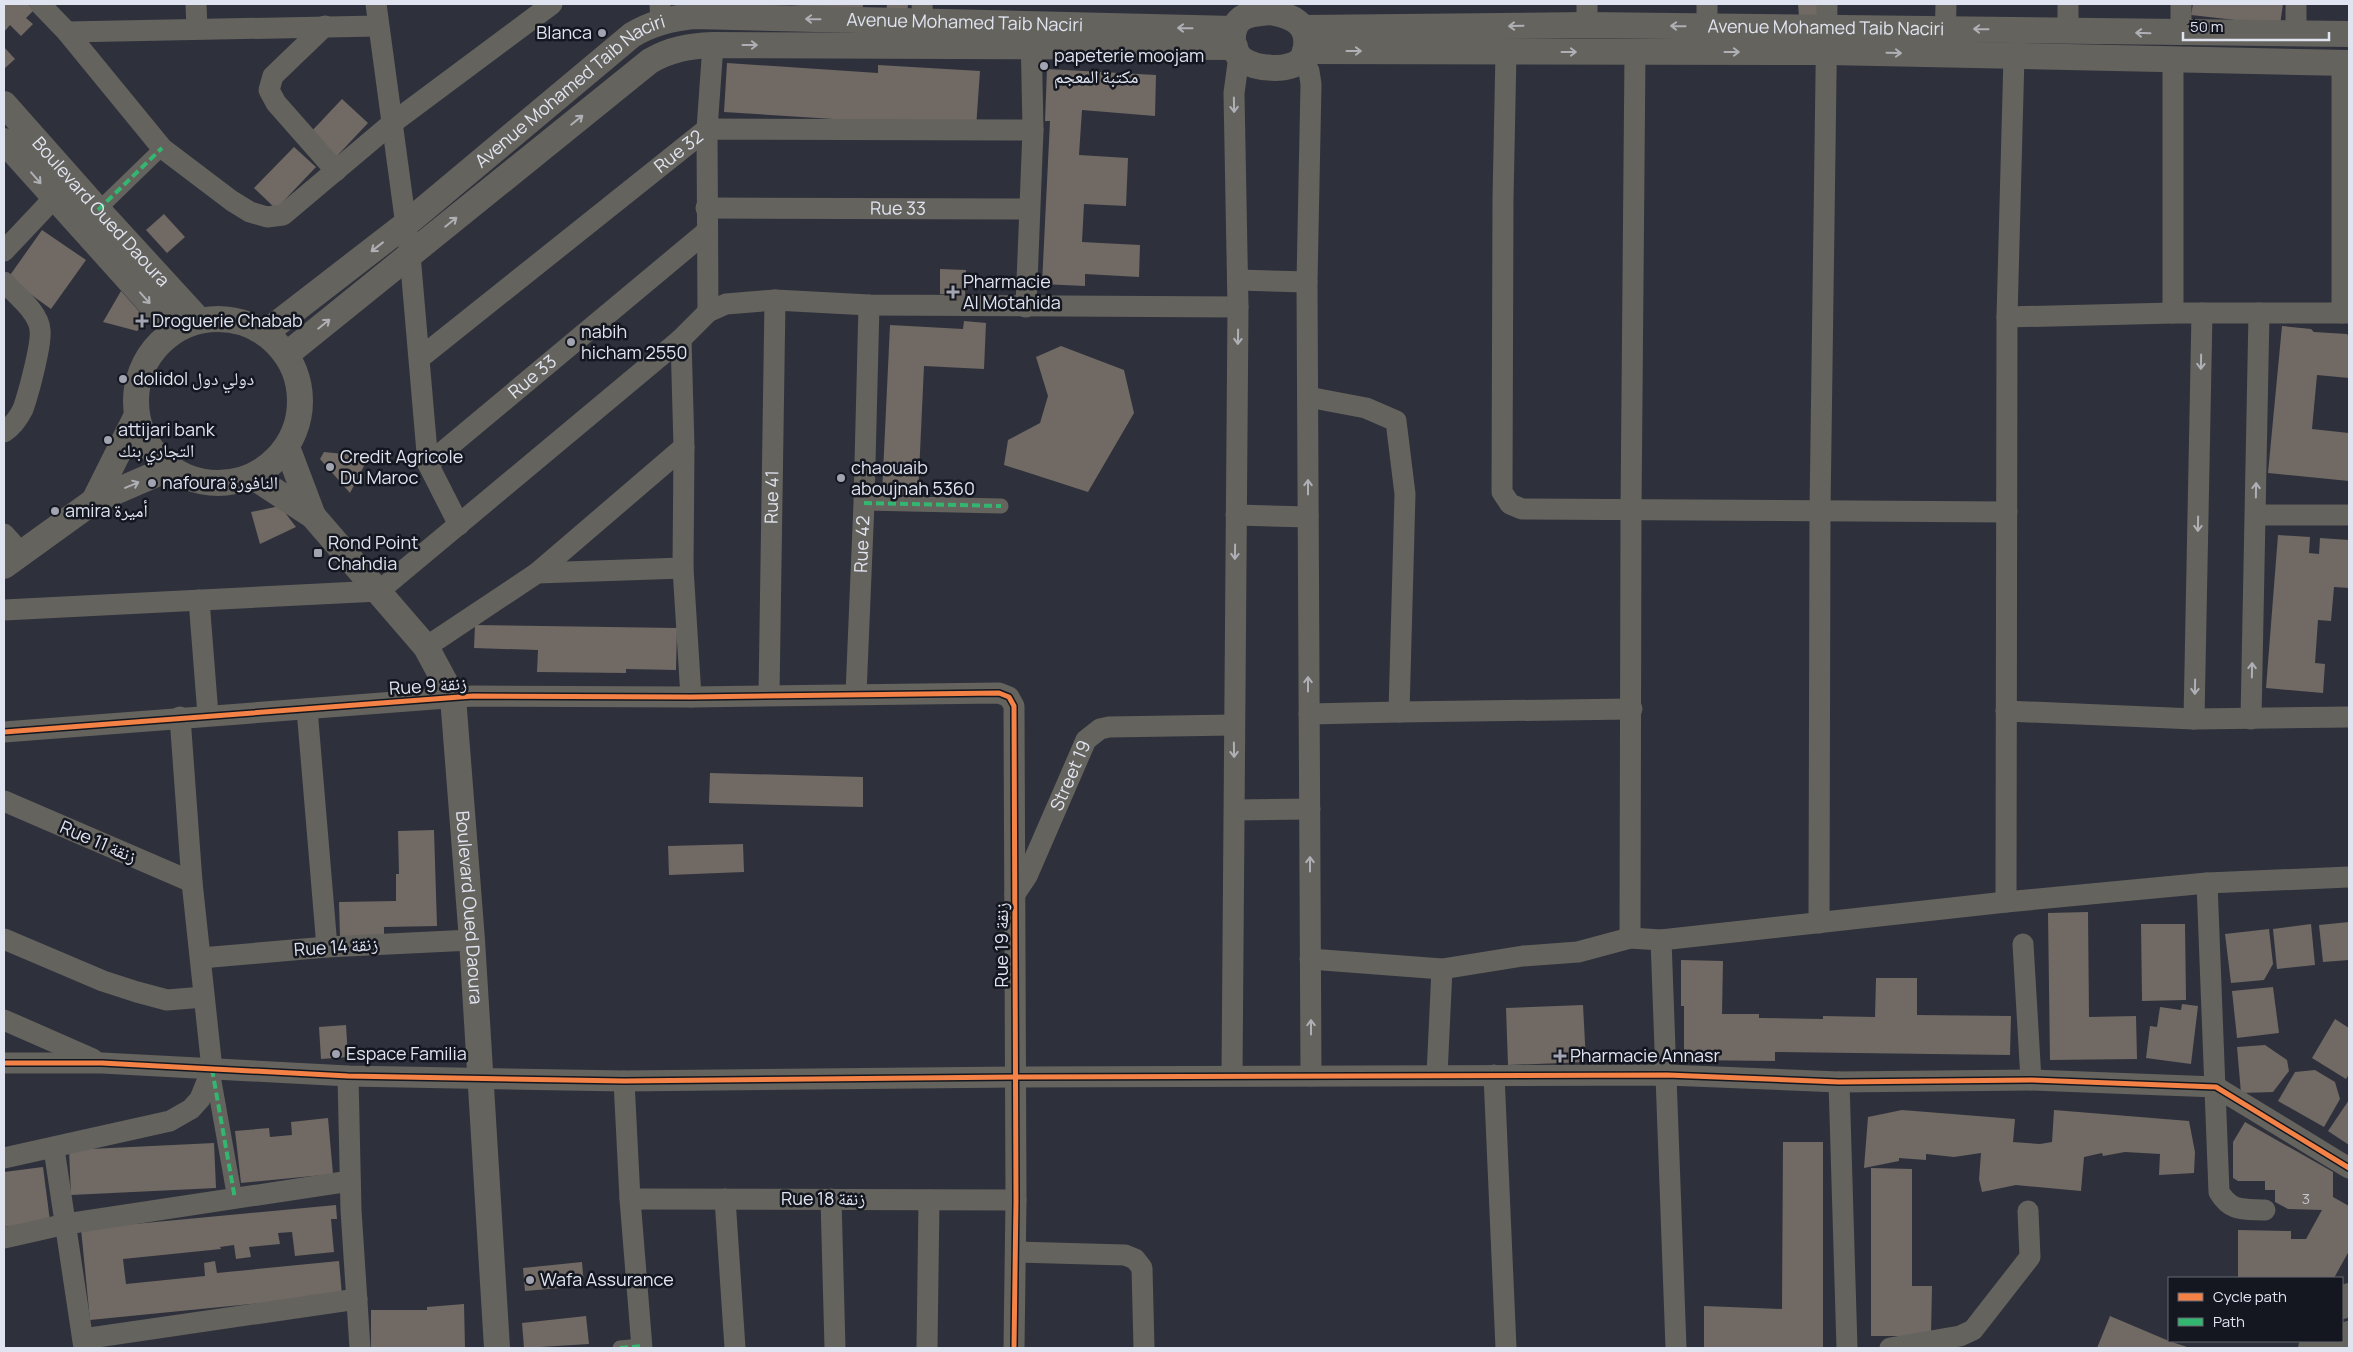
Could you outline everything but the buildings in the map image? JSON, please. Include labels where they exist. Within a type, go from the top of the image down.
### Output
[{"type":"street","points":[[40,4],[67,32],[162,148],[232,201],[250,212],[267,217],[283,214],[391,124],[552,4]]},
{"type":"street","points":[[196,4],[197,29]]},
{"type":"street","points":[[376,4],[410,255],[428,464],[459,525]]},
{"type":"street","points":[[2068,4],[2068,30]]},
{"type":"street","points":[[2181,4],[2181,34]]},
{"type":"street","points":[[2296,4],[2296,34]]},
{"type":"street","points":[[1232,1075],[1238,308],[1234,93],[1237,32],[1241,19],[1252,14],[1270,12],[1286,14],[1301,33],[1311,84],[1307,282],[1311,1076]]},
{"type":"street","name":"Avenue Mohamed Taib Naciri","points":[[266,333],[406,224],[632,36],[647,26],[660,13],[694,16],[922,13],[1031,35]]},
{"type":"street","name":"Avenue Mohamed Taib Naciri","points":[[1301,33],[1587,14],[1707,15],[1827,28],[1944,54],[2173,61],[2346,63]]},
{"type":"street","points":[[1944,54],[1945,16]]},
{"type":"street","name":"Avenue Mohamed Taib Naciri","points":[[1301,33],[1506,52],[1635,52],[1827,28],[1945,16],[2068,30],[2181,34],[2349,34]]},
{"type":"street","points":[[325,26],[273,76],[269,90],[276,103],[336,171]]},
{"type":"street","points":[[67,32],[378,26]]},
{"type":"street","points":[[1819,923],[1820,512],[1827,28]]},
{"type":"street","points":[[1237,32],[1250,64],[1267,68],[1285,67],[1301,33]]},
{"type":"street","name":"Avenue Mohamed Taib Naciri","points":[[286,355],[650,61],[665,52],[683,47],[713,45],[1031,35],[1237,32]]},
{"type":"street","points":[[1026,307],[1033,130],[1031,35]]},
{"type":"street","points":[[708,312],[706,232],[707,129],[713,45]]},
{"type":"street","points":[[1506,52],[1503,199],[1502,492],[1510,504],[1522,509],[2007,512]]},
{"type":"street","points":[[1630,938],[1635,52]]},
{"type":"street","points":[[2006,902],[2007,317],[2014,56]]},
{"type":"street","points":[[2173,61],[2173,313]]},
{"type":"street","points":[[2007,317],[2173,313],[2346,313],[2346,63]]},
{"type":"street","name":"Boulevard Oued Daoura","points":[[4,104],[199,320]]},
{"type":"street","name":"Rue 32","points":[[420,358],[707,129],[1033,130]]},
{"type":"street","name":"Boulevard Oued Daoura","points":[[4,141],[174,330]]},
{"type":"street","points":[[98,210],[162,148]]},
{"type":"street","points":[[4,251],[54,198]]},
{"type":"street","name":"Rue 33","points":[[706,208],[1029,208]]},
{"type":"street","name":"Rue 33","points":[[428,464],[706,232]]},
{"type":"street","points":[[1238,280],[1307,282]]},
{"type":"street","points":[[4,282],[36,317],[40,330],[39,346],[23,408],[13,426],[4,432]]},
{"type":"street","points":[[4,610],[379,591],[681,339],[708,312],[726,304],[775,300],[869,305],[1238,308]]},
{"type":"street","name":"Rue 41","points":[[770,696],[775,300]]},
{"type":"street","name":"Rue 42","points":[[856,694],[864,502],[869,305]]},
{"type":"street","points":[[2194,719],[2202,313]]},
{"type":"street","points":[[2251,719],[2259,313]]},
{"type":"street","points":[[222,318],[245,322],[266,333],[286,355],[297,377],[301,401],[297,425],[287,447],[271,464],[252,476],[232,482],[210,483],[189,478],[170,468],[148,446],[136,416],[136,383],[150,353],[174,330],[199,320],[222,318]]},
{"type":"street","points":[[681,339],[684,447],[683,568],[691,697]]},
{"type":"street","points":[[1308,397],[1366,408],[1396,421],[1405,494],[1398,712]]},
{"type":"street","points":[[94,501],[136,416]]},
{"type":"street","name":"Boulevard Oued Daoura","points":[[287,447],[313,516]]},
{"type":"street","points":[[426,647],[537,574],[684,447]]},
{"type":"street","points":[[9,551],[94,501],[170,468]]},
{"type":"street","name":"Boulevard Oued Daoura","points":[[252,476],[313,516],[426,647],[453,697],[472,940],[497,1348]]},
{"type":"street","points":[[864,502],[1002,506]]},
{"type":"street","points":[[1236,515],[1308,517]]},
{"type":"street","points":[[2256,515],[2349,515]]},
{"type":"street","points":[[537,574],[683,568]]},
{"type":"street","points":[[199,600],[208,715]]},
{"type":"street","name":"Rue 19 زنقة","points":[[856,694],[999,693],[1009,697],[1014,706],[1016,1076],[1014,1348]]},
{"type":"street","name":"Rue 9 زنقة","points":[[4,732],[453,697],[691,697],[856,694]]},
{"type":"street","points":[[306,709],[327,947]]},
{"type":"street","points":[[1308,714],[1632,709]]},
{"type":"street","points":[[2006,711],[2194,719],[2349,717]]},
{"type":"street","points":[[180,717],[192,882],[212,1069],[235,1199]]},
{"type":"street","name":"Street 19","points":[[1015,894],[1027,876],[1086,740],[1092,734],[1109,727],[1234,725]]},
{"type":"street","name":"Rue 11 زنقة","points":[[4,801],[192,882]]},
{"type":"street","points":[[1235,810],[1310,809]]},
{"type":"street","points":[[1310,959],[1442,969],[1523,956],[1578,952],[1630,938],[1661,940],[2207,882],[2349,876]]},
{"type":"street","points":[[2207,882],[2219,1192],[2226,1204],[2236,1208],[2265,1210]]},
{"type":"street","points":[[4,939],[103,981],[137,992],[167,1000],[204,997]]},
{"type":"street","name":"Rue 14 زنقة","points":[[201,958],[327,947],[472,940]]},
{"type":"street","points":[[1661,940],[1676,1348]]},
{"type":"street","points":[[2023,944],[2031,1080]]},
{"type":"street","points":[[1437,1075],[1442,969]]},
{"type":"street","points":[[4,1020],[102,1063]]},
{"type":"street","points":[[4,1063],[102,1063],[348,1076],[624,1081],[1016,1076],[1667,1075],[1839,1082],[2031,1080],[2216,1087],[2349,1168]]},
{"type":"street","points":[[4,1158],[54,1149],[170,1121],[191,1109],[200,1100],[212,1069]]},
{"type":"street","points":[[1494,1075],[1506,1348]]},
{"type":"street","points":[[348,1076],[350,1181],[360,1348]]},
{"type":"street","points":[[620,1348],[642,1347],[630,1199],[624,1081]]},
{"type":"street","points":[[1839,1082],[1847,1348]]},
{"type":"street","points":[[54,1149],[83,1343],[357,1299]]},
{"type":"street","points":[[4,1238],[66,1224],[350,1181]]},
{"type":"street","name":"Rue 18 زنقة","points":[[630,1199],[1016,1200]]},
{"type":"street","points":[[725,1199],[735,1348]]},
{"type":"street","points":[[831,1199],[835,1348]]},
{"type":"street","points":[[927,1348],[929,1200]]},
{"type":"street","points":[[1890,1348],[1960,1336],[1973,1330],[2030,1257],[2028,1211]]},
{"type":"street","points":[[1016,1252],[1125,1255],[1135,1259],[1142,1268],[1144,1348]]},
{"type":"marked path","points":[[98,210],[162,148]]},
{"type":"marked path","points":[[864,503],[1001,506]]},
{"type":"marked path","points":[[212,1069],[235,1199]]},
{"type":"marked path","points":[[620,1348],[642,1346]]},
{"type":"cycle path","points":[[4,732],[473,696],[691,697],[999,693],[1009,697],[1014,706],[1016,1200],[1014,1348]]},
{"type":"cycle path","points":[[4,1063],[102,1063],[348,1076],[624,1081],[1016,1077],[1667,1075],[1839,1082],[2031,1080],[2216,1087],[2349,1168]]},
{"type":"place","name":"Blanca","points":[[602,33]]},
{"type":"place","name":"papeterie moojam مكتبة المعجم","points":[[1044,66]]},
{"type":"place","name":"Pharmacie Al Motahida","points":[[953,292]]},
{"type":"place","name":"Droguerie Chabab","points":[[142,321]]},
{"type":"place","name":"nabih hicham 2550","points":[[571,342]]},
{"type":"place","name":"dolidol دولي دول","points":[[123,379]]},
{"type":"place","name":"attijari bank التجاري بنك","points":[[108,440]]},
{"type":"place","name":"Credit Agricole Du Maroc","points":[[330,467]]},
{"type":"place","name":"chaouaib aboujnah 5360","points":[[841,478]]},
{"type":"place","name":"nafoura النافورة","points":[[152,483]]},
{"type":"place","name":"amira أميرة","points":[[55,511]]},
{"type":"place","name":"Rond Point Chahdia","points":[[318,553]]},
{"type":"place","name":"Espace Familia","points":[[336,1054]]},
{"type":"place","name":"Pharmacie Annasr","points":[[1560,1056]]},
{"type":"place","name":"Wafa Assurance","points":[[530,1280]]}]
